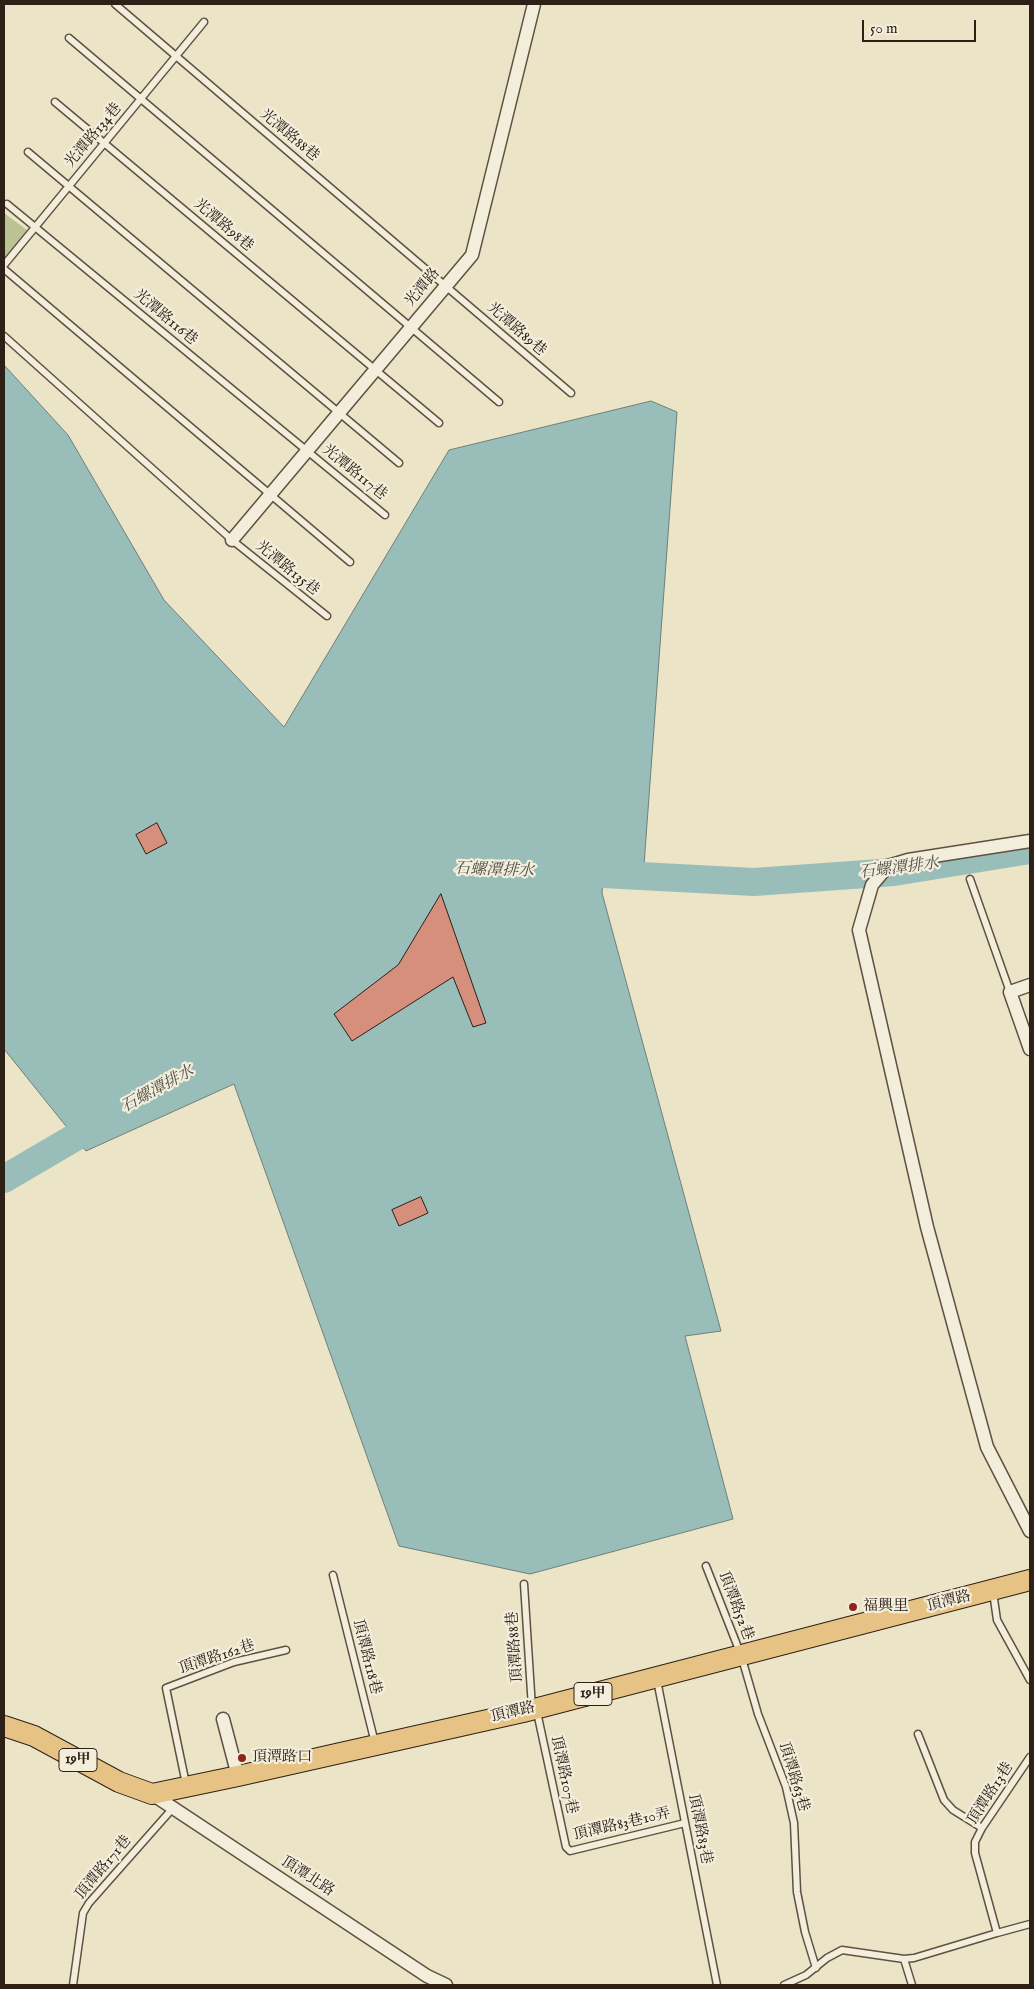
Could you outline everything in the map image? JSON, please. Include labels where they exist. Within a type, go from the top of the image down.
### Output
[{"type":"main road","name":"頂潭路","points":[[152,1794],[534,1709],[1030,1580]]},
{"type":"main road","name":"19甲","points":[[4,1726],[34,1736],[119,1782],[152,1794]]},
{"type":"street","name":"光潭路","points":[[232,540],[472,255],[534,4]]},
{"type":"street","points":[[1030,841],[908,860],[888,866],[872,885],[859,930],[927,1228],[987,1447],[1030,1531]]},
{"type":"street","points":[[1030,985],[1010,992],[1030,1049]]},
{"type":"street","points":[[223,1719],[238,1776]]},
{"type":"street","name":"頂潭北路","points":[[152,1794],[427,1976],[446,1985]]},
{"type":"lane","name":"光潭路88巷","points":[[115,4],[446,286]]},
{"type":"lane","name":"光潭路134巷","points":[[4,265],[204,22]]},
{"type":"lane","points":[[69,38],[499,402]]},
{"type":"lane","name":"光潭路98巷","points":[[55,102],[439,424]]},
{"type":"lane","points":[[28,152],[399,463]]},
{"type":"lane","name":"光潭路116巷","points":[[7,204],[307,451]]},
{"type":"lane","points":[[4,269],[350,562]]},
{"type":"lane","name":"光潭路89巷","points":[[446,286],[571,393]]},
{"type":"lane","points":[[4,336],[232,540]]},
{"type":"lane","name":"光潭路117巷","points":[[307,451],[385,515]]},
{"type":"lane","name":"光潭路135巷","points":[[232,540],[327,616]]},
{"type":"lane","points":[[970,879],[1010,992]]},
{"type":"lane","name":"頂潭路52巷","points":[[706,1566],[741,1655]]},
{"type":"lane","name":"頂潭路118巷","points":[[333,1575],[375,1744]]},
{"type":"lane","name":"頂潭路88巷","points":[[524,1584],[534,1709]]},
{"type":"lane","points":[[993,1591],[997,1620],[1030,1677]]},
{"type":"lane","name":"頂潭路162巷","points":[[186,1787],[166,1688],[234,1662],[286,1650]]},
{"type":"lane","name":"頂潭路63巷","points":[[741,1655],[758,1714],[786,1787],[791,1807],[794,1823],[797,1892],[805,1932],[816,1968]]},
{"type":"lane","name":"頂潭路83巷","points":[[656,1677],[717,1985]]},
{"type":"lane","name":"頂潭路107巷","points":[[534,1709],[566,1847]]},
{"type":"lane","points":[[918,1734],[944,1800],[953,1810],[982,1828]]},
{"type":"lane","name":"頂潭路13巷","points":[[997,1932],[975,1853],[975,1842],[982,1828],[1030,1757]]},
{"type":"lane","name":"頂潭路171巷","points":[[73,1985],[83,1913],[89,1903],[173,1808]]},
{"type":"lane","name":"頂潭路83巷10弄","points":[[566,1847],[570,1851],[577,1851],[685,1822]]},
{"type":"lane","points":[[784,1985],[806,1976],[832,1955],[842,1950],[904,1959],[914,1958],[997,1932],[1030,1924]]},
{"type":"lane","points":[[904,1959],[912,1985]]},
{"type":"green space","points":[[4,213],[31,233],[4,267]]},
{"type":"water","points":[[4,365],[68,435],[164,600],[284,727],[449,450],[651,401],[677,412],[644,865],[604,864],[602,893],[721,1331],[685,1336],[733,1519],[530,1574],[399,1546],[234,1084],[86,1151],[4,1049]]},
{"type":"building","points":[[157,823],[167,843],[146,854],[136,835]]},
{"type":"building","points":[[441,894],[486,1023],[473,1027],[453,977],[352,1041],[334,1014],[398,965]]},
{"type":"building","points":[[421,1197],[428,1213],[399,1226],[392,1210]]},
{"type":"waterway","name":"石螺潭排水","points":[[565,872],[754,882],[894,872],[1030,850]]},
{"type":"waterway","name":"石螺潭排水","points":[[4,1179],[108,1118]]},
{"type":"place","name":"福興里","points":[[853,1607]]},
{"type":"place","name":"頂潭路口","points":[[242,1758]]}]
